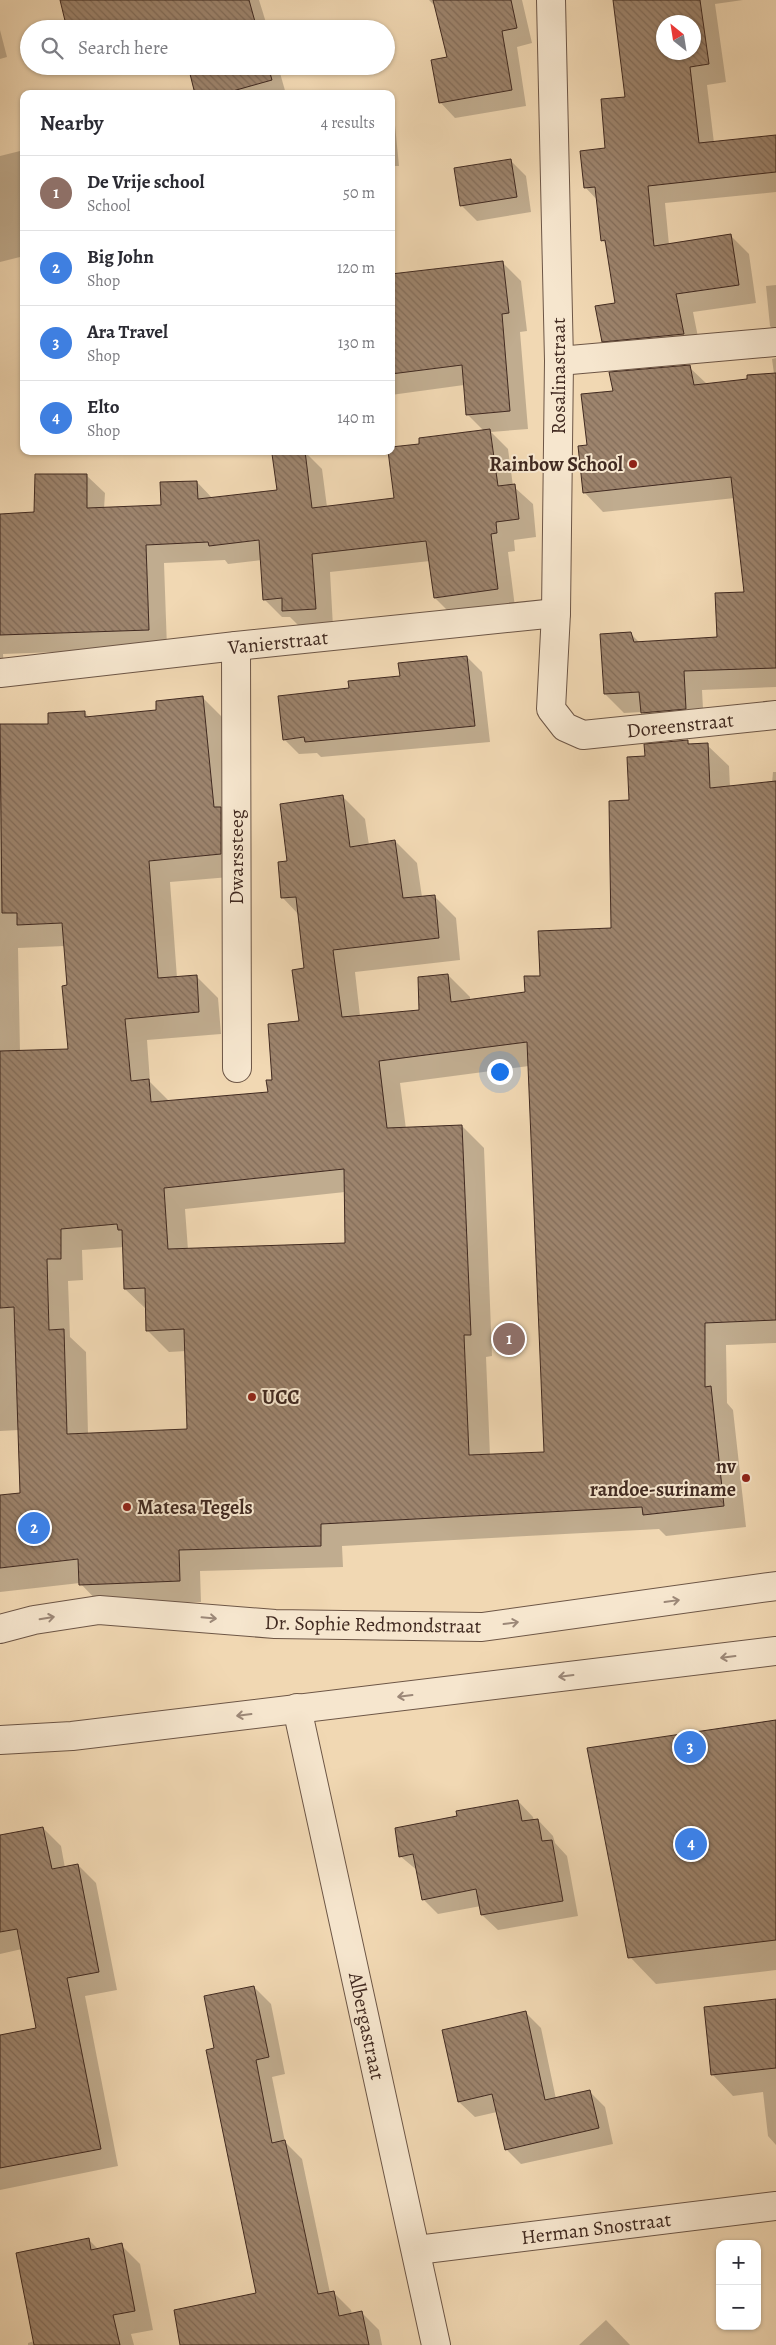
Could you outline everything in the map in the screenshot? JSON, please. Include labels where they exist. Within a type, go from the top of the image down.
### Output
[{"type":"street","name":"Rosalinastraat","points":[[551,0],[559,361],[556,613],[551,709],[565,728],[584,735]]},
{"type":"street","points":[[559,361],[776,342]]},
{"type":"street","name":"Vanierstraat","points":[[0,673],[236,646],[556,613]]},
{"type":"street","name":"Dwarssteeg","points":[[236,646],[237,1068]]},
{"type":"street","name":"Doreenstraat","points":[[584,735],[776,715]]},
{"type":"street","name":"Dr. Sophie Redmondstraat","points":[[0,1629],[34,1620],[99,1610],[275,1624],[482,1626],[776,1586]]},
{"type":"street","points":[[0,1740],[72,1736],[776,1651]]},
{"type":"street","name":"Albergastraat","points":[[297,1708],[417,2250],[436,2345]]},
{"type":"street","name":"Herman Snostraat","points":[[417,2250],[776,2206]]},
{"type":"building","points":[[60,0],[249,0],[255,20],[65,20]]},
{"type":"building","points":[[433,0],[511,0],[517,28],[502,31],[512,90],[439,103],[431,60],[447,57]]},
{"type":"building","points":[[613,0],[700,0],[709,64],[690,67],[699,143],[776,135],[776,172],[648,186],[654,246],[731,234],[739,285],[676,294],[684,334],[602,342],[595,306],[615,303],[605,240],[601,241],[595,187],[584,188],[580,151],[605,148],[601,99],[625,97]]},
{"type":"building","points":[[190,75],[271,75],[272,80],[236,90],[194,90]]},
{"type":"building","points":[[511,159],[517,197],[460,206],[454,168]]},
{"type":"building","points":[[503,261],[509,313],[502,314],[510,411],[466,415],[462,365],[395,373],[395,274]]},
{"type":"building","points":[[690,365],[694,385],[747,379],[747,375],[776,373],[776,668],[684,671],[686,709],[641,713],[639,692],[604,694],[600,634],[631,632],[634,642],[717,637],[715,593],[744,592],[731,477],[583,493],[578,446],[587,445],[581,394],[613,391],[609,372]]},
{"type":"building","points":[[490,429],[498,486],[515,484],[519,519],[496,522],[497,533],[491,534],[498,589],[434,598],[426,541],[312,554],[316,609],[282,611],[282,598],[263,600],[259,540],[209,546],[208,542],[146,545],[149,630],[0,635],[0,514],[34,512],[35,474],[87,474],[87,508],[161,505],[160,482],[197,481],[198,499],[277,490],[272,455],[305,455],[312,508],[394,498],[389,455],[395,455],[395,447],[419,444],[419,438]]},
{"type":"building","points":[[467,656],[475,726],[305,742],[304,737],[283,740],[278,696],[349,688],[348,681],[400,676],[398,663]]},
{"type":"building","points":[[203,696],[214,807],[221,807],[221,854],[149,861],[158,978],[197,975],[199,1012],[125,1019],[131,1081],[149,1079],[151,1102],[268,1092],[266,1080],[272,1080],[268,1024],[299,1021],[292,970],[304,968],[296,897],[281,898],[278,862],[287,861],[280,804],[343,795],[350,847],[395,840],[403,898],[435,895],[439,938],[333,950],[342,1017],[419,1010],[418,977],[448,974],[451,1002],[525,992],[524,976],[540,976],[538,931],[611,928],[609,801],[629,800],[627,757],[645,756],[644,744],[688,740],[688,744],[708,743],[710,788],[776,781],[776,1320],[705,1323],[705,1387],[711,1386],[724,1506],[643,1515],[642,1507],[321,1524],[321,1546],[179,1550],[180,1581],[79,1585],[78,1559],[0,1568],[0,1495],[20,1493],[14,1307],[0,1308],[0,1051],[68,1049],[62,986],[67,985],[62,923],[17,925],[17,913],[2,913],[0,724],[48,724],[48,713],[85,711],[85,717],[156,710],[156,701]],"holes":[[[527,1042],[544,1452],[469,1455],[464,1335],[471,1335],[462,1125],[387,1128],[379,1061]],[[344,1169],[345,1243],[168,1249],[164,1188]],[[117,1224],[118,1230],[122,1230],[124,1289],[145,1288],[146,1331],[184,1329],[187,1429],[67,1434],[64,1329],[49,1330],[47,1259],[61,1259],[61,1229]]]},
{"type":"building","points":[[776,1720],[776,1940],[628,1958],[587,1748]]},
{"type":"building","points":[[518,1800],[522,1821],[538,1819],[542,1841],[552,1840],[563,1901],[481,1915],[476,1889],[422,1900],[413,1854],[399,1857],[395,1828],[457,1816],[456,1811]]},
{"type":"building","points":[[43,1827],[52,1869],[78,1864],[99,1972],[67,1978],[101,2149],[0,2168],[0,2035],[36,2028],[17,1929],[0,1932],[0,1835]]},
{"type":"building","points":[[254,1986],[269,2057],[256,2060],[272,2143],[285,2140],[318,2294],[334,2291],[339,2316],[362,2311],[369,2345],[180,2345],[174,2310],[256,2293],[206,2050],[214,2048],[204,1996]]},
{"type":"building","points":[[776,1999],[776,2068],[711,2075],[704,2007]]},
{"type":"building","points":[[526,2011],[545,2100],[590,2090],[599,2128],[505,2150],[492,2094],[458,2102],[442,2030]]},
{"type":"building","points":[[89,2238],[91,2250],[122,2243],[135,2311],[113,2315],[120,2345],[34,2345],[16,2253]]},
{"type":"place","name":"Rainbow School","points":[[633,464]]},
{"type":"place","name":"De Vrije school","points":[[509,1339]]},
{"type":"place","name":"UCC","points":[[252,1397]]},
{"type":"place","name":"nv randoe-suriname","points":[[746,1478]]},
{"type":"place","name":"Matesa Tegels","points":[[127,1507]]},
{"type":"place","name":"Big John","points":[[34,1528]]},
{"type":"place","name":"Ara Travel","points":[[690,1747]]},
{"type":"place","name":"Elto","points":[[691,1844]]}]
